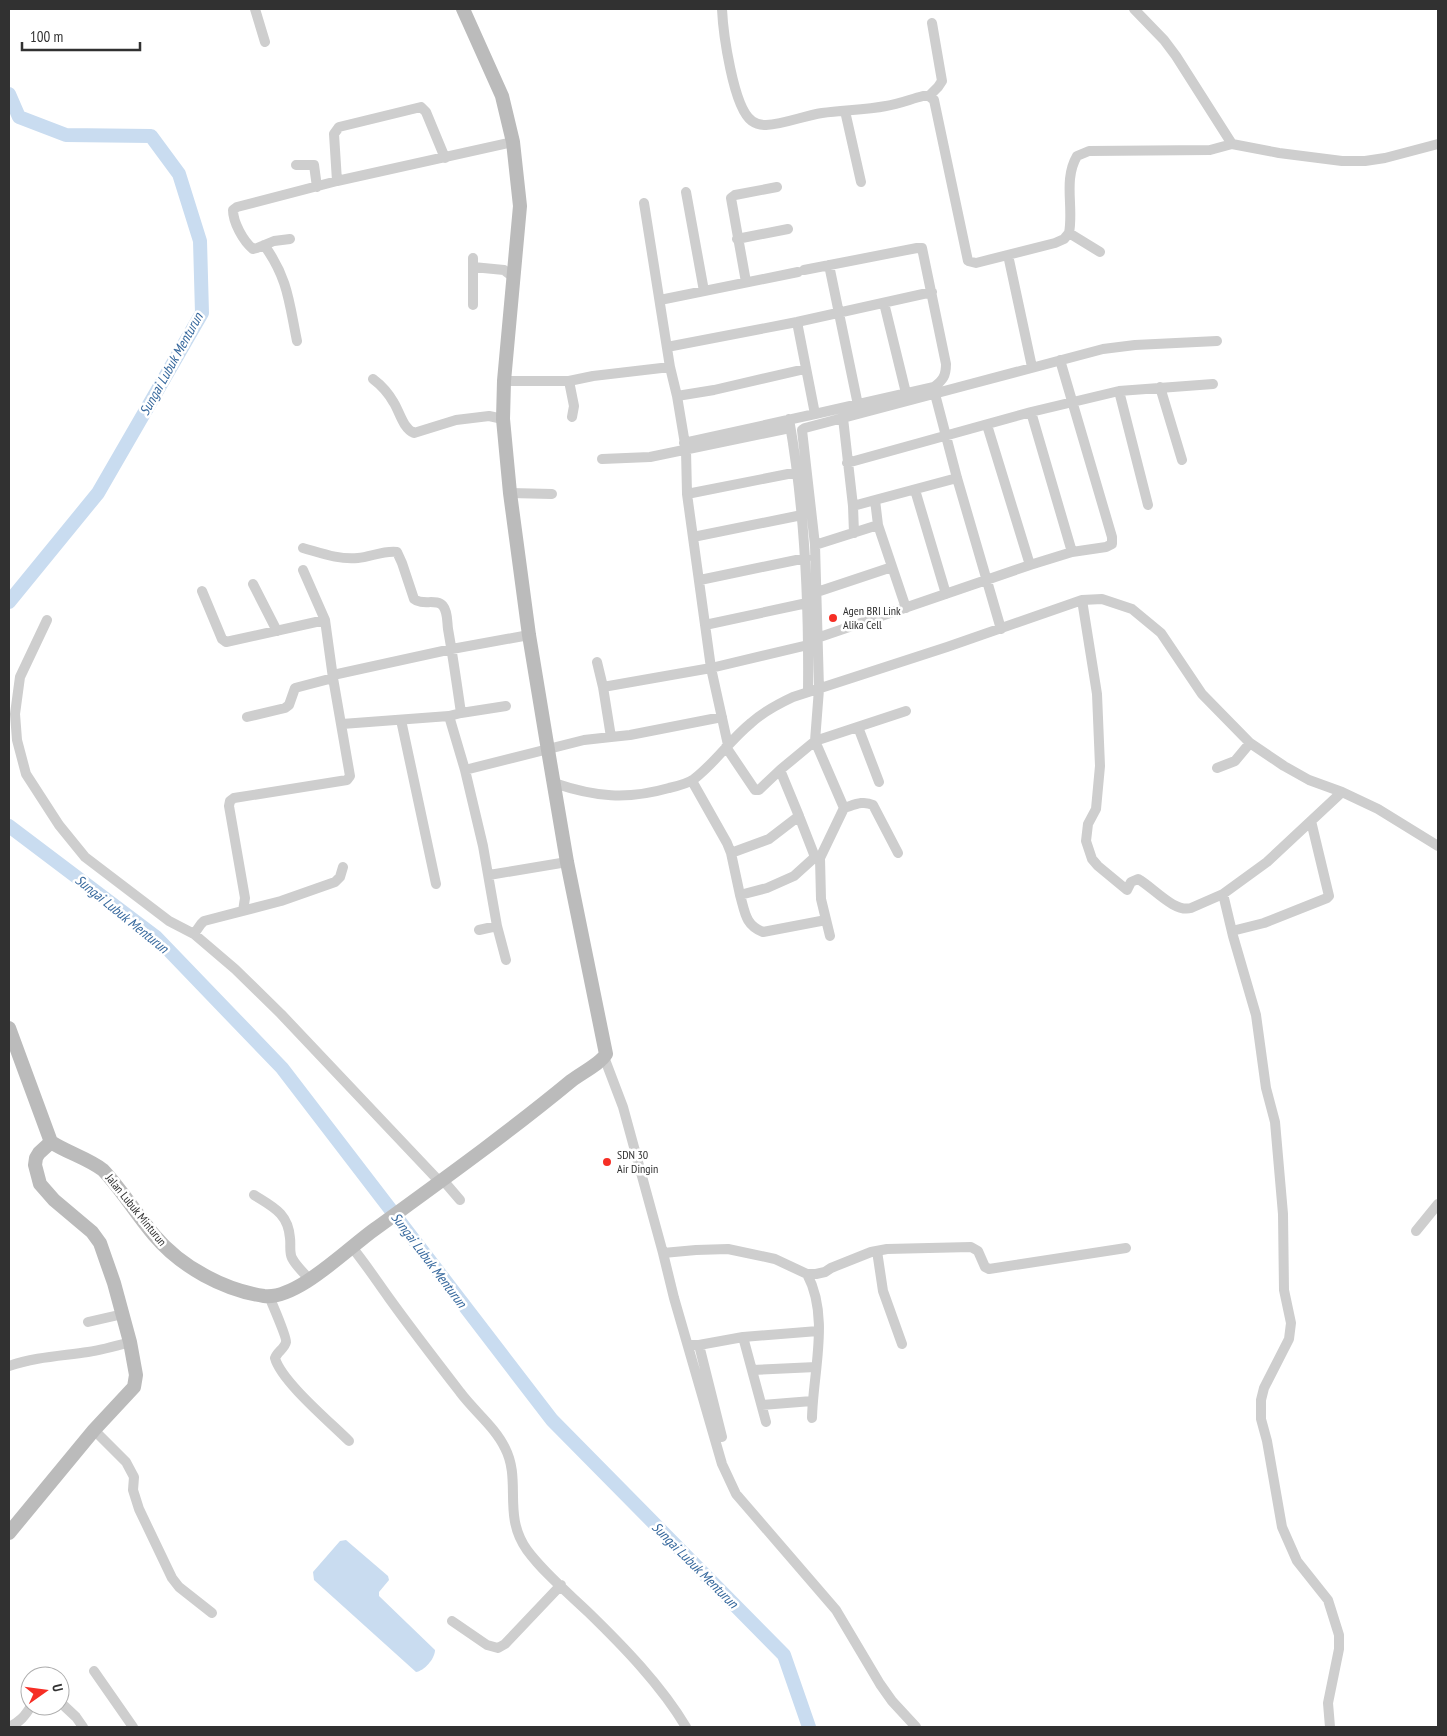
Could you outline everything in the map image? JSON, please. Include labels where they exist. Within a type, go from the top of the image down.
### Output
[{"type":"street","points":[[255,9],[265,42]]},
{"type":"street","points":[[463,9],[502,96],[513,142],[520,206],[504,381],[503,419],[510,493],[529,635],[548,750],[567,862],[606,1049],[604,1057],[623,1107],[722,1464],[736,1494],[836,1610],[880,1684],[892,1701],[916,1727]]},
{"type":"street","points":[[722,9],[727,56],[742,107],[748,118],[754,122],[763,125],[824,113],[887,106],[923,96],[929,96],[934,100],[968,261],[976,263],[1008,256],[1064,239],[1069,232],[1072,211],[1069,187],[1071,170],[1077,156],[1089,151],[1210,150],[1232,144],[1279,153],[1342,161],[1365,161],[1385,158],[1438,144]]},
{"type":"street","points":[[1134,9],[1164,40],[1176,56],[1232,144]]},
{"type":"street","points":[[929,96],[942,81],[932,23]]},
{"type":"street","points":[[336,181],[334,134],[336,129],[341,126],[421,107],[426,112],[445,158]]},
{"type":"street","points":[[845,111],[861,182]]},
{"type":"street","points":[[290,239],[274,241],[256,249],[250,247],[239,229],[233,213],[234,210],[237,207],[336,181],[513,142]]},
{"type":"street","points":[[296,165],[314,165],[317,187]]},
{"type":"street","points":[[746,282],[731,198],[732,196],[777,187]]},
{"type":"street","points":[[686,192],[704,291]]},
{"type":"street","points":[[644,203],[670,367],[677,396],[685,447],[687,494],[711,668],[727,746],[755,790],[759,790],[815,740],[906,710]]},
{"type":"street","points":[[738,239],[788,229]]},
{"type":"street","points":[[1069,232],[1100,252]]},
{"type":"street","points":[[264,245],[283,277],[288,292],[296,340]]},
{"type":"street","points":[[602,459],[650,457],[685,447],[790,424],[815,414],[934,387],[942,380],[946,373],[946,364],[924,251],[921,247],[660,300]]},
{"type":"street","points":[[1008,256],[1032,367]]},
{"type":"street","points":[[473,305],[473,263],[504,270],[513,277]]},
{"type":"street","points":[[829,265],[858,405]]},
{"type":"street","points":[[667,347],[797,322],[932,292]]},
{"type":"street","points":[[884,303],[906,393]]},
{"type":"street","points":[[797,322],[815,414]]},
{"type":"street","points":[[844,808],[815,740],[818,689],[817,592],[815,546],[802,430],[1032,367],[1119,346],[1217,341]]},
{"type":"street","points":[[817,638],[1030,565],[1072,552],[1109,547],[1113,541],[1060,360]]},
{"type":"street","points":[[504,381],[569,381],[594,376],[670,367]]},
{"type":"street","points":[[677,396],[714,390],[805,369]]},
{"type":"street","points":[[373,379],[379,383],[394,402],[408,428],[414,433],[456,420],[489,416],[503,419]]},
{"type":"street","points":[[569,381],[574,406],[572,417]]},
{"type":"street","points":[[848,463],[1031,412],[1118,391],[1213,384]]},
{"type":"street","points":[[1160,387],[1182,460]]},
{"type":"street","points":[[1118,391],[1148,505]]},
{"type":"street","points":[[935,394],[957,478],[1001,629]]},
{"type":"street","points":[[1031,412],[1072,552]]},
{"type":"street","points":[[843,418],[853,506],[854,533]]},
{"type":"street","points":[[790,424],[798,472],[806,558],[808,692]]},
{"type":"street","points":[[987,425],[1030,565]]},
{"type":"street","points":[[687,494],[798,472]]},
{"type":"street","points":[[853,506],[957,478]]},
{"type":"street","points":[[915,490],[946,594]]},
{"type":"street","points":[[510,493],[552,494]]},
{"type":"street","points":[[875,500],[878,525],[906,608]]},
{"type":"street","points":[[693,537],[802,515]]},
{"type":"street","points":[[815,546],[878,525]]},
{"type":"street","points":[[303,548],[345,559],[397,552],[414,599],[417,602],[436,602],[443,606],[446,613],[461,713]]},
{"type":"street","points":[[700,580],[806,558]]},
{"type":"street","points":[[817,592],[892,567]]},
{"type":"street","points":[[243,911],[245,898],[229,806],[230,801],[234,798],[348,780],[350,773],[325,620],[303,570]]},
{"type":"street","points":[[253,584],[277,631]]},
{"type":"street","points":[[202,591],[222,639],[225,641],[325,620]]},
{"type":"street","points":[[554,783],[577,791],[617,797],[648,794],[692,781],[750,723],[772,707],[808,692],[1001,629],[1082,600],[1102,599],[1132,609],[1161,633],[1202,694],[1250,742],[1284,766],[1309,780],[1342,792],[1402,823],[1438,846]]},
{"type":"street","points":[[1082,600],[1097,694],[1100,766],[1096,809],[1086,832],[1088,850],[1092,859],[1117,883],[1127,890],[1131,882],[1138,879],[1181,909],[1191,908],[1222,894],[1267,862],[1342,792]]},
{"type":"street","points":[[705,625],[807,604]]},
{"type":"street","points":[[47,620],[20,677],[15,714],[17,740],[26,774],[59,825],[85,857],[169,921],[194,934],[235,969],[281,1014],[460,1200]]},
{"type":"street","points":[[247,716],[285,708],[290,705],[294,688],[333,676],[452,649],[529,635]]},
{"type":"street","points":[[603,687],[711,668],[808,645]]},
{"type":"street","points":[[597,662],[611,738]]},
{"type":"street","points":[[342,724],[449,716],[506,706]]},
{"type":"street","points":[[449,716],[489,875],[497,926],[506,960]]},
{"type":"street","points":[[464,770],[584,740],[630,735],[722,717]]},
{"type":"street","points":[[401,720],[436,884]]},
{"type":"street","points":[[858,727],[879,782]]},
{"type":"street","points":[[1217,768],[1235,761],[1250,742]]},
{"type":"street","points":[[780,770],[818,857],[821,898],[830,936]]},
{"type":"street","points":[[692,781],[727,843],[747,920],[754,929],[763,932],[826,920]]},
{"type":"street","points":[[740,895],[767,888],[794,876],[818,857],[844,808],[862,803],[868,802],[874,805],[898,853]]},
{"type":"street","points":[[731,853],[769,839],[799,816]]},
{"type":"street","points":[[1232,931],[1264,923],[1329,896],[1311,821]]},
{"type":"street","points":[[489,875],[567,862]]},
{"type":"street","points":[[194,934],[204,921],[243,911],[335,882],[340,877],[343,867]]},
{"type":"street","points":[[1222,894],[1256,1015],[1266,1088],[1275,1122],[1284,1230],[1284,1290],[1291,1322],[1289,1339],[1264,1388],[1261,1400],[1261,1420],[1267,1441],[1282,1528],[1297,1561],[1328,1600],[1339,1635],[1339,1649],[1328,1703],[1330,1727]]},
{"type":"street","points":[[479,930],[497,926]]},
{"type":"street","points":[[9,1028],[51,1142],[36,1158],[35,1165],[40,1184],[54,1200],[92,1232],[100,1243],[123,1314],[136,1375],[134,1387],[94,1430],[9,1533]]},
{"type":"street","name":"Jalan Lubuk Minturun","points":[[51,1142],[103,1170],[154,1235],[179,1260],[212,1279],[244,1292],[269,1296],[297,1289],[310,1280],[354,1243],[416,1199],[604,1057]]},
{"type":"street","points":[[254,1195],[277,1210],[284,1217],[290,1237],[292,1259],[310,1280]]},
{"type":"street","points":[[1416,1231],[1438,1204]]},
{"type":"street","points":[[354,1243],[388,1297],[470,1406],[496,1434],[504,1446],[510,1458],[512,1470],[514,1524],[527,1550],[660,1688],[686,1727]]},
{"type":"street","points":[[664,1253],[728,1250],[775,1259],[807,1274],[816,1274],[877,1251],[906,1247],[971,1246],[978,1251],[985,1267],[989,1269],[1126,1248]]},
{"type":"street","points":[[877,1251],[882,1291],[902,1344]]},
{"type":"street","points":[[807,1274],[814,1287],[818,1306],[812,1418]]},
{"type":"street","points":[[269,1296],[286,1338],[284,1346],[275,1358],[277,1366],[285,1378],[349,1441]]},
{"type":"street","points":[[88,1322],[123,1314]]},
{"type":"street","points":[[688,1345],[699,1345],[743,1337],[818,1331]]},
{"type":"street","points":[[743,1337],[766,1422]]},
{"type":"street","points":[[9,1366],[58,1355],[90,1352],[130,1342]]},
{"type":"street","points":[[699,1345],[722,1437]]},
{"type":"street","points":[[752,1370],[816,1367]]},
{"type":"street","points":[[762,1405],[812,1401]]},
{"type":"street","points":[[94,1430],[126,1462],[134,1477],[133,1490],[139,1509],[172,1578],[179,1587],[212,1613]]},
{"type":"street","points":[[452,1621],[487,1645],[498,1648],[505,1644],[560,1586]]},
{"type":"street","points":[[94,1671],[133,1727]]},
{"type":"street","points":[[70,1711],[83,1727]]},
{"type":"street","points":[[9,1727],[18,1723],[25,1716]]},
{"type":"water","points":[[346,1540],[388,1576],[389,1580],[379,1592],[379,1596],[435,1650],[431,1661],[419,1671],[416,1672],[314,1580],[313,1572],[340,1541]]},
{"type":"waterway","name":"Sungai Lubuk Menturun","points":[[9,94],[19,117],[66,135],[151,136],[179,174],[200,241],[202,313],[98,493],[9,602]]},
{"type":"waterway","name":"Sungai Lubuk Menturun","points":[[9,826],[156,937],[282,1068],[552,1420],[784,1655],[809,1727]]},
{"type":"place","name":"Agen BRI Link Alika Cell","points":[[833,618]]},
{"type":"place","name":"SDN 30 Air Dingin","points":[[607,1162]]}]
